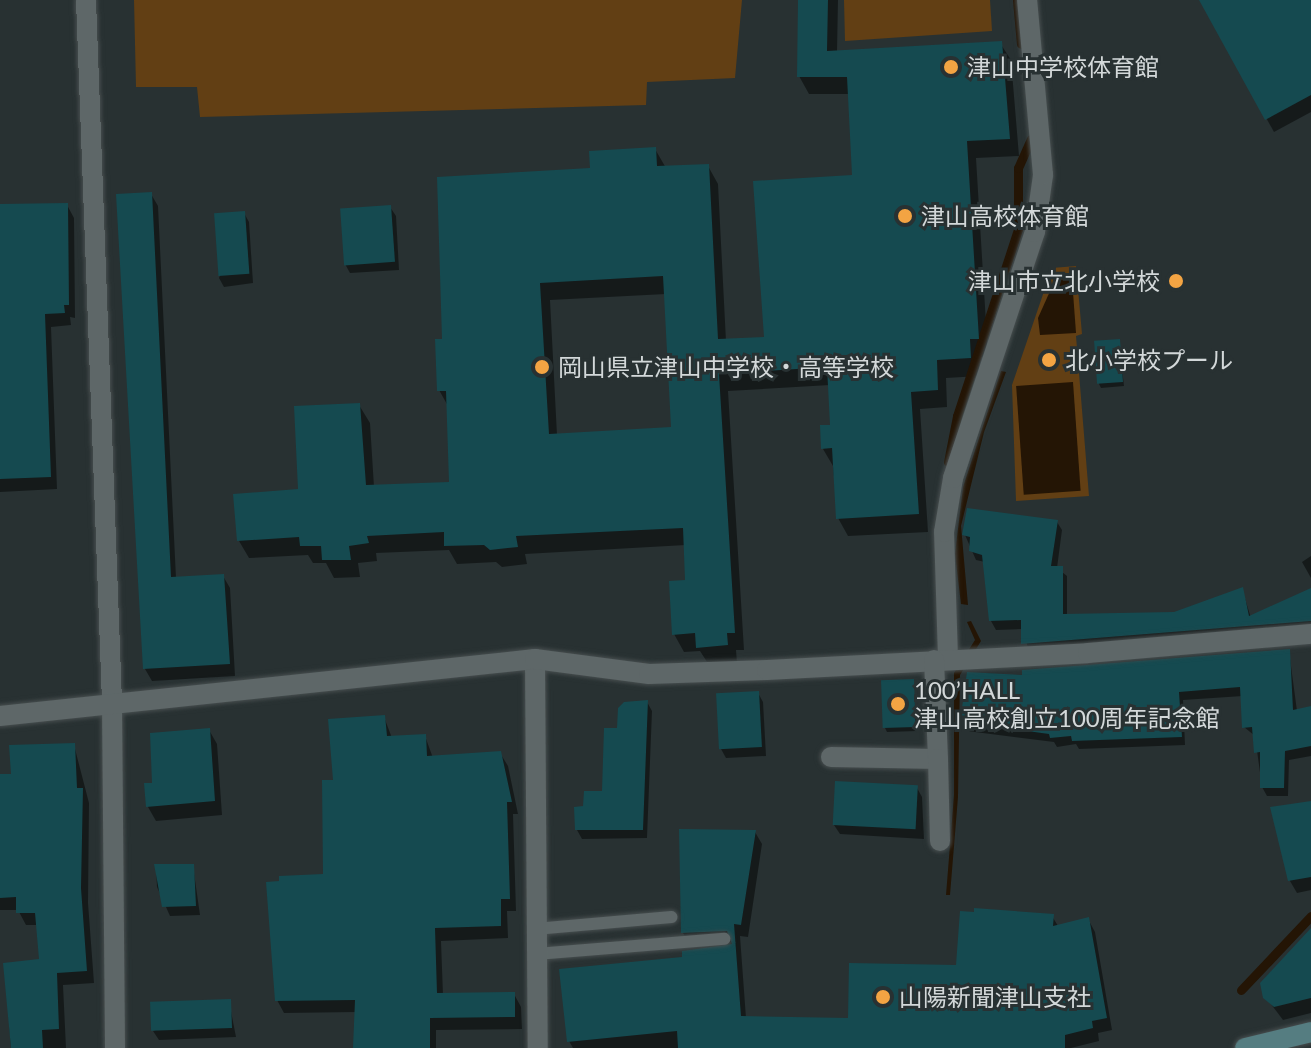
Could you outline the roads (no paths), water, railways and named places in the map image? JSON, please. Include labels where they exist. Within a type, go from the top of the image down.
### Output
[{"type":"street","points":[[86,0],[112,703],[115,1048]]},
{"type":"street","points":[[940,841],[938,759],[944,532],[953,478],[1035,232],[1043,175],[1027,0]]},
{"type":"street","points":[[0,716],[535,659],[649,674],[1088,653],[1311,634]]},
{"type":"street","points":[[535,659],[538,1048]]},
{"type":"street","points":[[831,757],[938,759]]},
{"type":"street","points":[[1245,1048],[1311,1032]]},
{"type":"lane","points":[[535,929],[671,917]]},
{"type":"lane","points":[[536,954],[724,939]]},
{"type":"waterway","points":[[1017,0],[1021,44]]},
{"type":"waterway","points":[[948,462],[957,416],[1018,229],[1018,168],[1031,139]]},
{"type":"waterway","points":[[1241,990],[1311,916]]},
{"type":"place","name":"津山中学校体育館","points":[[951,67]]},
{"type":"place","name":"津山高校体育館","points":[[905,216]]},
{"type":"place","name":"津山市立北小学校","points":[[1176,281]]},
{"type":"place","name":"北小学校プール","points":[[1049,360]]},
{"type":"place","name":"岡山県立津山中学校・高等学校","points":[[542,367]]},
{"type":"place","name":"100’HALL 津山高校創立100周年記念館","points":[[898,704]]},
{"type":"place","name":"山陽新聞津山支社","points":[[883,997]]}]
